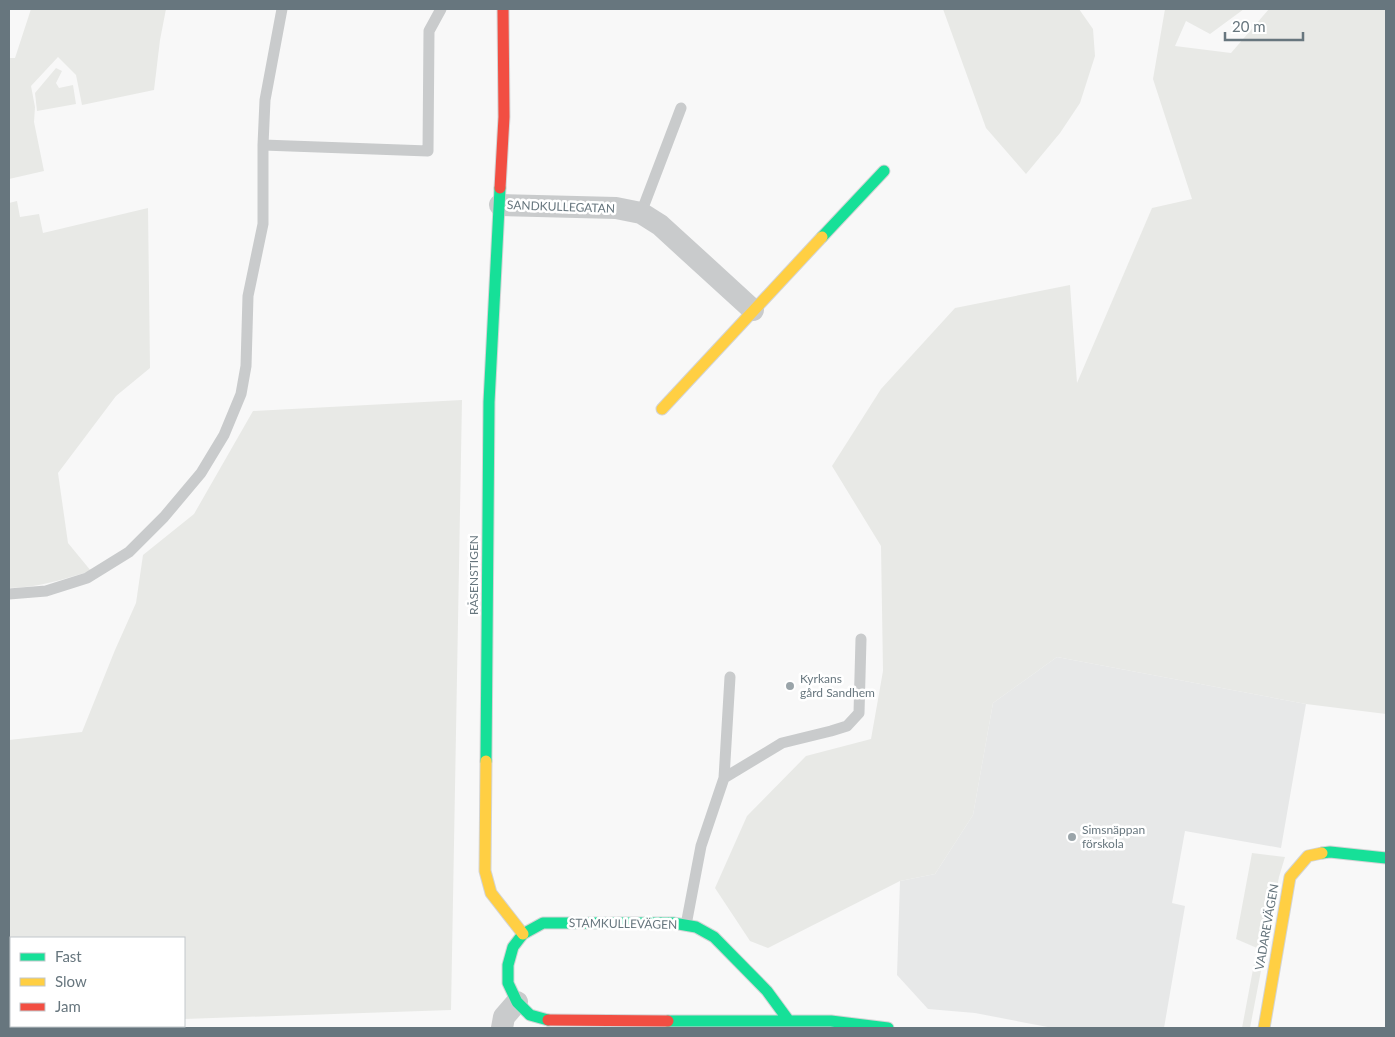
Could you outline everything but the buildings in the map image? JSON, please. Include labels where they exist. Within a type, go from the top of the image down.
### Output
[{"type":"street","name":"SANDKULLEGATAN","points":[[503,9],[504,117],[500,206],[616,208],[641,213],[660,226],[753,310]]},
{"type":"street","points":[[662,409],[884,171]]},
{"type":"street","name":"RÅSENSTIGEN","points":[[500,206],[489,402],[485,871],[492,893],[523,934]]},
{"type":"street","name":"VADAREVÄGEN","points":[[1264,1028],[1290,878],[1308,856],[1330,852],[1386,858]]},
{"type":"street","name":"STAMKULLEVÄGEN","points":[[523,934],[543,923],[672,923],[696,927],[714,937],[767,990],[789,1021]]},
{"type":"street","points":[[523,934],[513,947],[508,965],[508,983],[517,1002],[530,1015],[551,1020],[832,1021],[888,1028]]},
{"type":"street","points":[[502,1028],[504,1018],[517,1002]]},
{"type":"lane","points":[[9,594],[46,591],[86,578],[130,552],[164,517],[201,473],[224,435],[241,394],[246,366],[248,296],[263,224],[265,100],[282,9]]},
{"type":"lane","points":[[263,145],[428,151],[429,31],[440,9]]},
{"type":"lane","points":[[641,213],[681,108]]},
{"type":"lane","points":[[724,778],[782,743],[830,732],[847,726],[859,713],[862,639]]},
{"type":"lane","points":[[686,925],[701,846],[724,778],[730,677]]},
{"type":"shaded area","points":[[31,9],[166,9],[154,90],[82,105],[76,75],[58,57],[31,86],[35,107],[34,122],[44,171],[9,179],[9,58],[15,58]]},
{"type":"shaded area","points":[[943,9],[1079,9],[1093,29],[1095,56],[1080,103],[1060,133],[1026,174],[986,128]]},
{"type":"shaded area","points":[[1165,9],[1244,9],[1210,34],[1186,21],[1175,46],[1231,53],[1269,9],[1386,9],[1386,714],[1306,704],[1057,657],[993,703],[973,815],[935,874],[900,881],[768,948],[750,941],[715,888],[747,816],[806,756],[871,739],[883,671],[881,546],[832,466],[881,389],[955,308],[1070,285],[1077,383],[1152,208],[1192,199],[1153,79]]},
{"type":"shaded area","points":[[56,68],[62,71],[56,83],[59,88],[73,85],[76,104],[37,111],[35,93]]},
{"type":"shaded area","points":[[17,201],[20,217],[39,214],[43,233],[148,208],[150,368],[116,396],[58,473],[68,543],[91,571],[40,585],[9,588],[9,203]]},
{"type":"shaded area","points":[[462,400],[451,1010],[185,1019],[185,937],[10,937],[9,1025],[9,740],[82,732],[136,603],[143,555],[194,514],[253,411]]},
{"type":"shaded area","name":"Simsnäppan förskola","points":[[1057,657],[1306,704],[1281,848],[1185,831],[1172,903],[1185,906],[1164,1028],[1053,1028],[975,1013],[928,1009],[897,975],[900,881],[935,874],[973,815],[993,703]]},
{"type":"shaded area","points":[[1252,853],[1285,857],[1279,877],[1250,1028],[1242,1028],[1257,948],[1236,939]]},
{"type":"traffic: fast","points":[[822,237],[884,171]]},
{"type":"traffic: fast","points":[[486,761],[489,402],[500,188]]},
{"type":"traffic: fast","points":[[1322,853],[1330,852],[1386,858]]},
{"type":"traffic: fast","points":[[548,1020],[530,1015],[517,1002],[508,983],[508,965],[513,947],[523,934],[543,923],[673,923],[696,927],[714,937],[767,991],[789,1021]]},
{"type":"traffic: fast","points":[[668,1021],[831,1021],[888,1028]]},
{"type":"traffic: slow","points":[[662,409],[822,237]]},
{"type":"traffic: slow","points":[[486,761],[485,871],[491,893],[523,934]]},
{"type":"traffic: slow","points":[[1264,1028],[1290,877],[1308,856],[1322,853]]},
{"type":"traffic: jam","points":[[500,188],[504,117],[503,9]]},
{"type":"traffic: jam","points":[[548,1020],[668,1021]]},
{"type":"place","name":"Kyrkans gård Sandhem","points":[[790,686]]},
{"type":"place","name":"Simsnäppan förskola","points":[[1072,837]]}]
